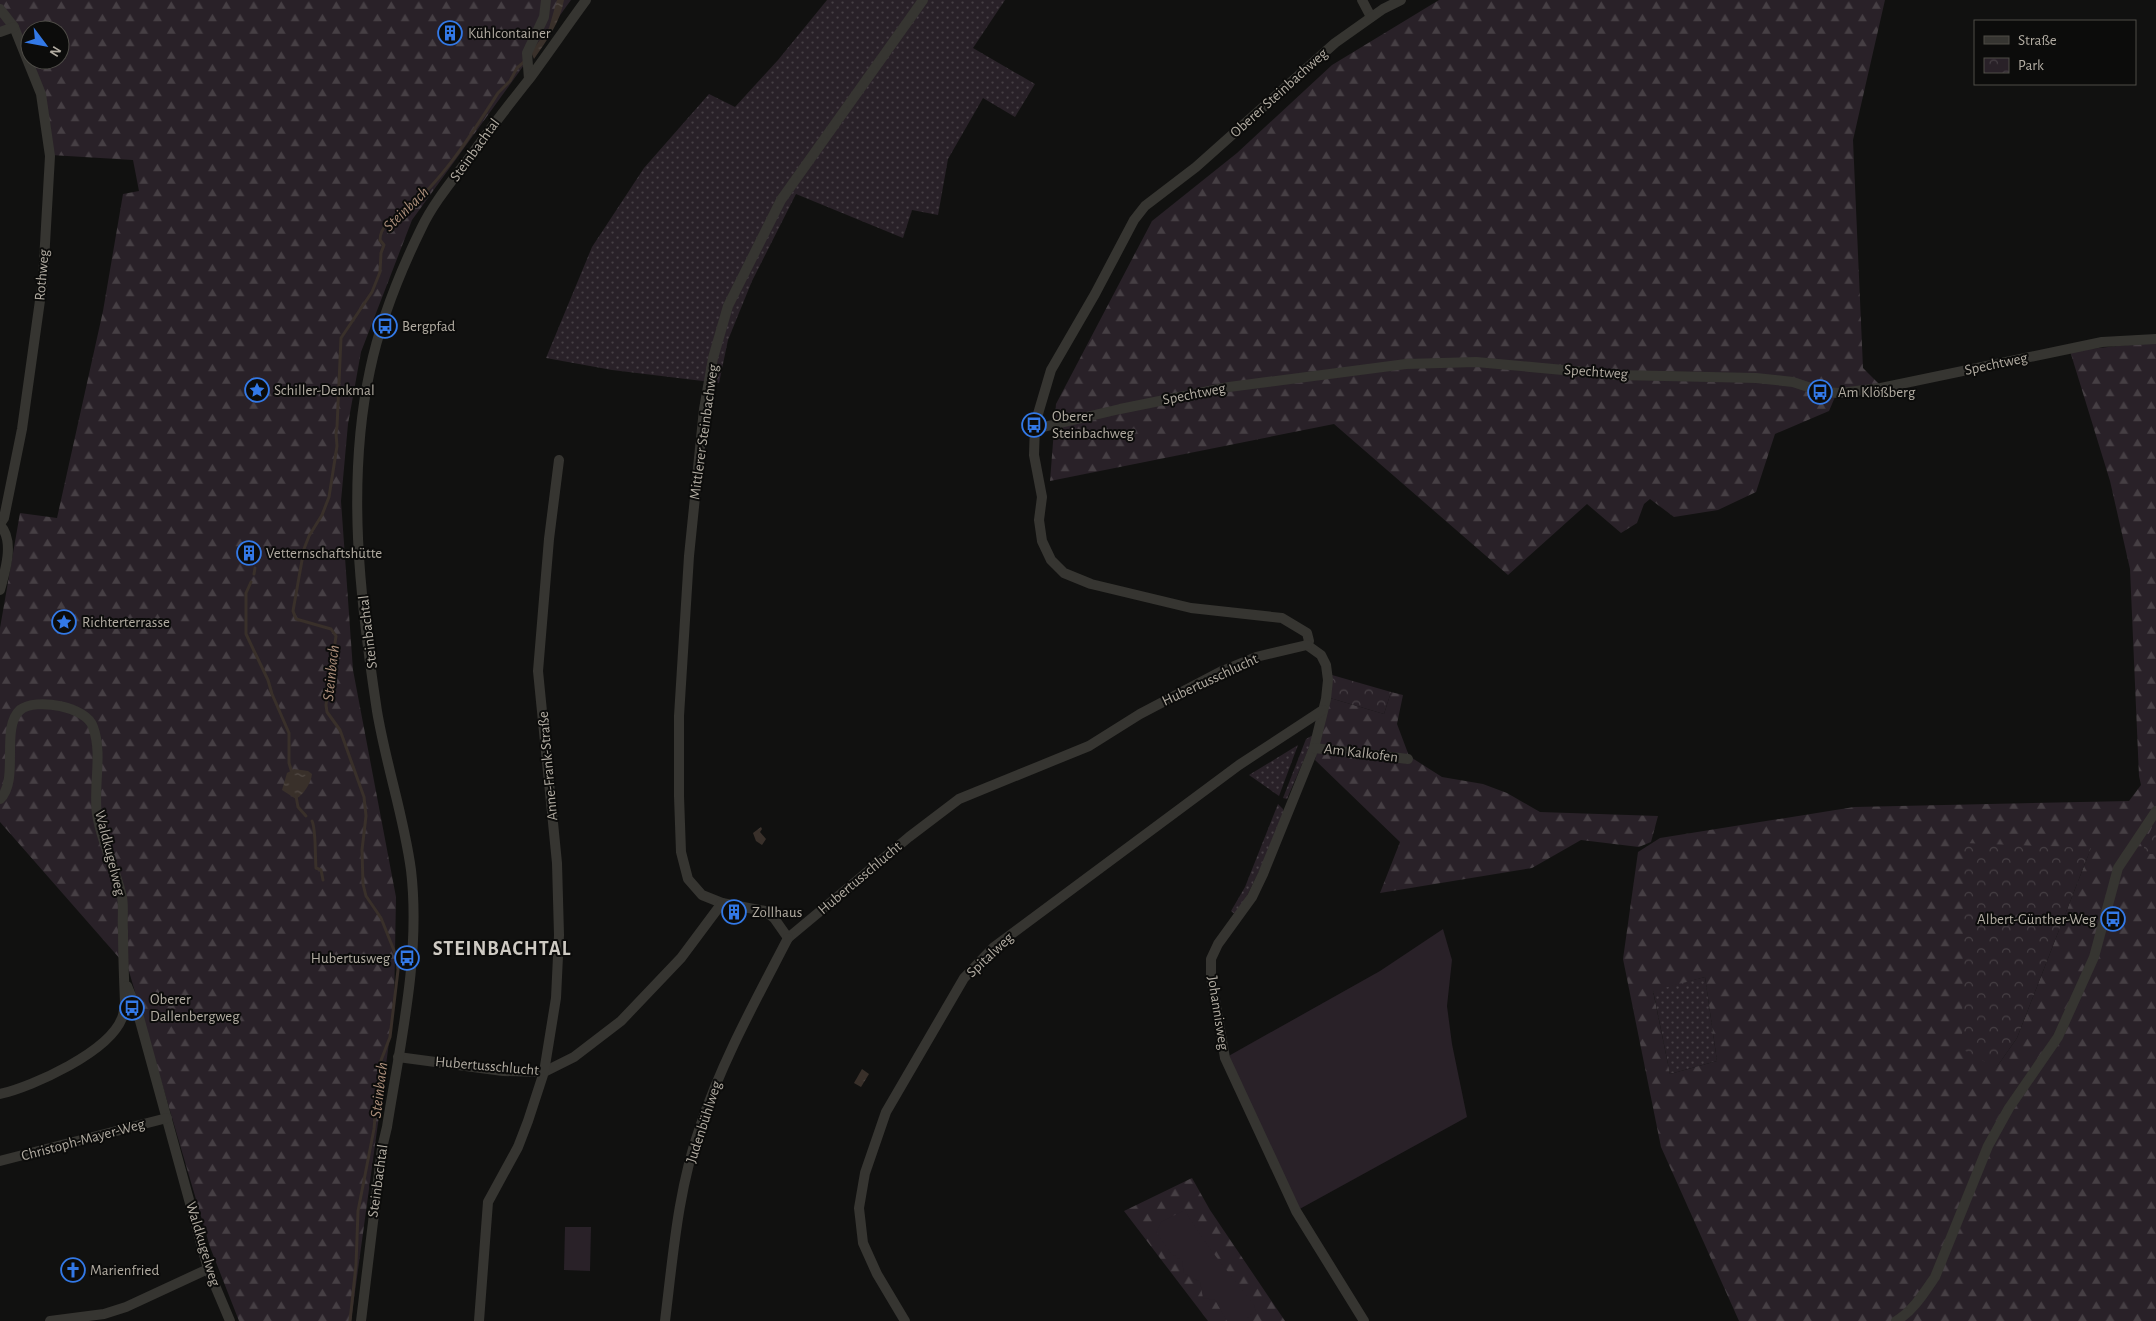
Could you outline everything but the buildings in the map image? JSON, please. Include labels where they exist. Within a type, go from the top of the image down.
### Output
[{"type":"street","points":[[528,80],[526,53],[544,16],[546,0]]},
{"type":"street","name":"Steinbachtal","points":[[361,1321],[382,1148],[387,1127],[408,984],[414,915],[410,869],[377,713],[363,597],[357,467],[370,370],[383,324],[403,268],[422,226],[471,155],[586,0]]},
{"type":"street","name":"Mittlerer Steinbachweg","points":[[722,903],[702,895],[688,879],[681,852],[679,796],[679,716],[685,604],[704,409],[713,358],[728,306],[782,200],[923,0]]},
{"type":"street","points":[[1362,0],[1371,17]]},
{"type":"street","name":"Oberer Steinbachweg","points":[[1307,645],[1309,641],[1307,633],[1282,618],[1191,608],[1092,584],[1064,573],[1051,560],[1042,541],[1039,520],[1042,497],[1033,450],[1035,429],[1050,370],[1095,294],[1139,213],[1145,206],[1196,167],[1335,43],[1371,17],[1401,0]]},
{"type":"street","name":"Rothweg","points":[[0,9],[14,27],[41,94],[50,156],[43,279],[22,429],[4,518],[0,524]]},
{"type":"street","points":[[0,32],[14,27]]},
{"type":"street","name":"Spechtweg","points":[[1035,429],[1120,409],[1229,388],[1406,364],[1476,362],[1618,375],[1756,378],[1793,382],[1823,392],[1838,393],[1881,388],[2102,342],[2156,339]]},
{"type":"street","name":"Anne-Frank-Straße","points":[[544,1072],[556,998],[559,935],[557,862],[538,671],[559,460]]},
{"type":"street","points":[[0,524],[6,534],[8,551],[0,590]]},
{"type":"street","name":"Hubertusschlucht","points":[[787,937],[909,836],[959,799],[1089,746],[1140,714],[1222,671],[1256,657],[1307,645]]},
{"type":"street","name":"Johannisweg","points":[[1307,645],[1321,655],[1326,665],[1328,680],[1314,748],[1252,897],[1218,944],[1211,959],[1211,977],[1218,1022],[1228,1065],[1296,1211],[1364,1321]]},
{"type":"street","name":"Waldkugelweg","points":[[0,799],[6,794],[9,784],[9,743],[12,725],[18,711],[30,704],[47,703],[79,712],[93,725],[97,757],[97,814],[122,899],[124,978],[137,1010],[208,1269],[230,1321]]},
{"type":"street","name":"Spitalweg","points":[[905,1321],[876,1274],[864,1242],[859,1208],[865,1173],[874,1142],[886,1112],[964,978],[994,947],[1238,765],[1323,710]]},
{"type":"street","name":"Am Kalkofen","points":[[1314,748],[1408,759]]},
{"type":"street","points":[[1896,1321],[1903,1317],[1922,1296],[1935,1277],[1988,1146],[2009,1108],[2058,1037],[2094,957],[2118,868],[2156,811]]},
{"type":"street","points":[[722,903],[765,911],[774,918],[787,937]]},
{"type":"street","name":"Hubertusschlucht","points":[[398,1057],[503,1071],[544,1072],[574,1057],[621,1021],[681,958],[722,903]]},
{"type":"street","name":"Judenbühlweg","points":[[666,1321],[677,1223],[699,1129],[726,1058],[787,937]]},
{"type":"street","points":[[0,1094],[46,1079],[77,1061],[100,1044],[117,1027],[123,1017],[124,978]]},
{"type":"street","points":[[479,1321],[488,1202],[518,1147],[544,1072]]},
{"type":"street","name":"Christoph-Mayer-Weg","points":[[0,1161],[166,1118]]},
{"type":"street","points":[[50,1321],[105,1317],[208,1269]]},
{"type":"green space","points":[[0,0],[571,0],[412,220],[361,352],[348,424],[341,501],[353,670],[396,897],[394,1006],[351,1321],[239,1321],[210,1247],[128,968],[0,822],[0,628],[20,513],[57,518],[103,311],[123,194],[139,191],[133,160],[51,155],[43,93],[34,70],[70,70],[70,20],[20,20],[20,37],[15,25],[0,30]]},
{"type":"green space","points":[[827,0],[1005,0],[973,48],[1035,84],[1015,117],[983,98],[948,159],[938,215],[912,210],[903,238],[796,194],[752,281],[728,340],[719,383],[612,370],[546,358],[592,247],[644,168],[709,94],[735,107],[778,60]]},
{"type":"green space","points":[[1439,0],[1885,0],[1853,140],[1863,368],[1879,384],[1835,397],[1829,411],[1775,434],[1756,492],[1718,510],[1674,517],[1650,499],[1644,504],[1637,523],[1621,533],[1587,504],[1508,575],[1334,424],[1050,481],[1056,404],[1152,221],[1237,153],[1332,65]]},
{"type":"green space","points":[[2156,342],[2156,819],[2144,854],[2156,854],[2156,1321],[1739,1321],[1661,1147],[1623,959],[1638,852],[1660,838],[1854,807],[2129,801],[2141,785],[2139,776],[2130,569],[2110,481],[2070,351]],"holes":[[[2091,848],[2017,1038],[1996,1068]],[[1705,977],[1717,1061],[1670,1074],[1653,991]]]},
{"type":"green space","points":[[1332,675],[1391,692],[1384,714],[1330,698]]},
{"type":"green space","points":[[1391,692],[1403,695],[1397,724],[1409,756],[1442,777],[1483,784],[1507,793],[1540,812],[1658,816],[1651,842],[1639,847],[1581,840],[1532,868],[1380,893],[1400,842],[1315,760],[1330,698],[1384,714]]},
{"type":"green space","points":[[1315,734],[1287,799],[1283,798],[1306,739]]},
{"type":"green space","points":[[1298,745],[1279,796],[1249,775]]},
{"type":"green space","points":[[1278,804],[1283,809],[1285,818],[1237,916],[1231,911],[1245,887]]},
{"type":"green space","points":[[2156,819],[2156,854],[2144,854],[2144,844]]},
{"type":"green space","points":[[1964,843],[2091,848],[2017,1038],[1996,1068],[1962,1049]]},
{"type":"green space","points":[[1443,929],[1452,960],[1447,1006],[1452,1044],[1467,1117],[1296,1211],[1225,1058],[1380,971]]},
{"type":"green space","points":[[1705,977],[1717,1061],[1670,1074],[1653,990]]},
{"type":"green space","points":[[1192,1178],[1210,1210],[1285,1321],[1208,1321],[1124,1211]]},
{"type":"green space","points":[[1185,1210],[1209,1247],[1254,1305],[1256,1311],[1243,1321],[1227,1321],[1215,1300],[1203,1298],[1200,1282],[1184,1273],[1182,1261],[1171,1253],[1156,1232],[1161,1222]]},
{"type":"green space","points":[[565,1227],[591,1227],[590,1271],[564,1270]]},
{"type":"water","points":[[557,0],[564,0],[559,16],[534,59],[531,52],[549,28]]},
{"type":"water","points":[[294,769],[308,771],[312,774],[307,788],[296,799],[282,790],[287,773]]},
{"type":"water","points":[[761,827],[760,832],[766,839],[762,845],[756,841],[753,833]]},
{"type":"water","points":[[862,1069],[869,1074],[861,1087],[854,1083]]},
{"type":"waterway","name":"Steinbach","points":[[350,1321],[356,1265],[358,1211],[374,1129],[380,1063],[390,1037],[398,970],[397,958],[381,918],[366,896],[363,884],[362,850],[366,816],[364,797],[340,730],[327,712],[326,705],[336,636],[331,629],[296,619],[293,611],[304,549],[329,497],[337,446],[341,338],[372,292],[380,272],[381,253],[384,245],[380,240],[381,234],[388,223],[415,202],[438,179],[460,151],[498,93],[510,81],[517,68],[524,62]]},
{"type":"waterway","points":[[258,561],[260,555]]},
{"type":"waterway","points":[[254,574],[255,568]]},
{"type":"waterway","points":[[251,582],[246,593],[246,634],[268,680],[289,733],[289,763],[292,773]]},
{"type":"waterway","points":[[296,796],[298,807],[306,816]]},
{"type":"waterway","points":[[312,821],[315,836],[316,868],[321,870],[323,880]]},
{"type":"place","name":"Kühlcontainer","points":[[450,33]]},
{"type":"place","name":"Bergpfad","points":[[385,326]]},
{"type":"place","name":"Schiller-Denkmal","points":[[257,390]]},
{"type":"place","name":"Am Klößberg","points":[[1820,392]]},
{"type":"place","name":"Oberer Steinbachweg","points":[[1034,425]]},
{"type":"place","name":"Vetternschaftshütte","points":[[249,553]]},
{"type":"place","name":"Richterterrasse","points":[[64,622]]},
{"type":"place","name":"Zollhaus","points":[[734,912]]},
{"type":"place","name":"Albert-Günther-Weg","points":[[2113,919]]},
{"type":"place","name":"Hubertusweg","points":[[407,958]]},
{"type":"place","name":"Oberer Dallenbergweg","points":[[132,1008]]},
{"type":"place","name":"Marienfried","points":[[73,1270]]},
{"type":"district","name":"STEINBACHTAL","points":[[502,949]]}]
